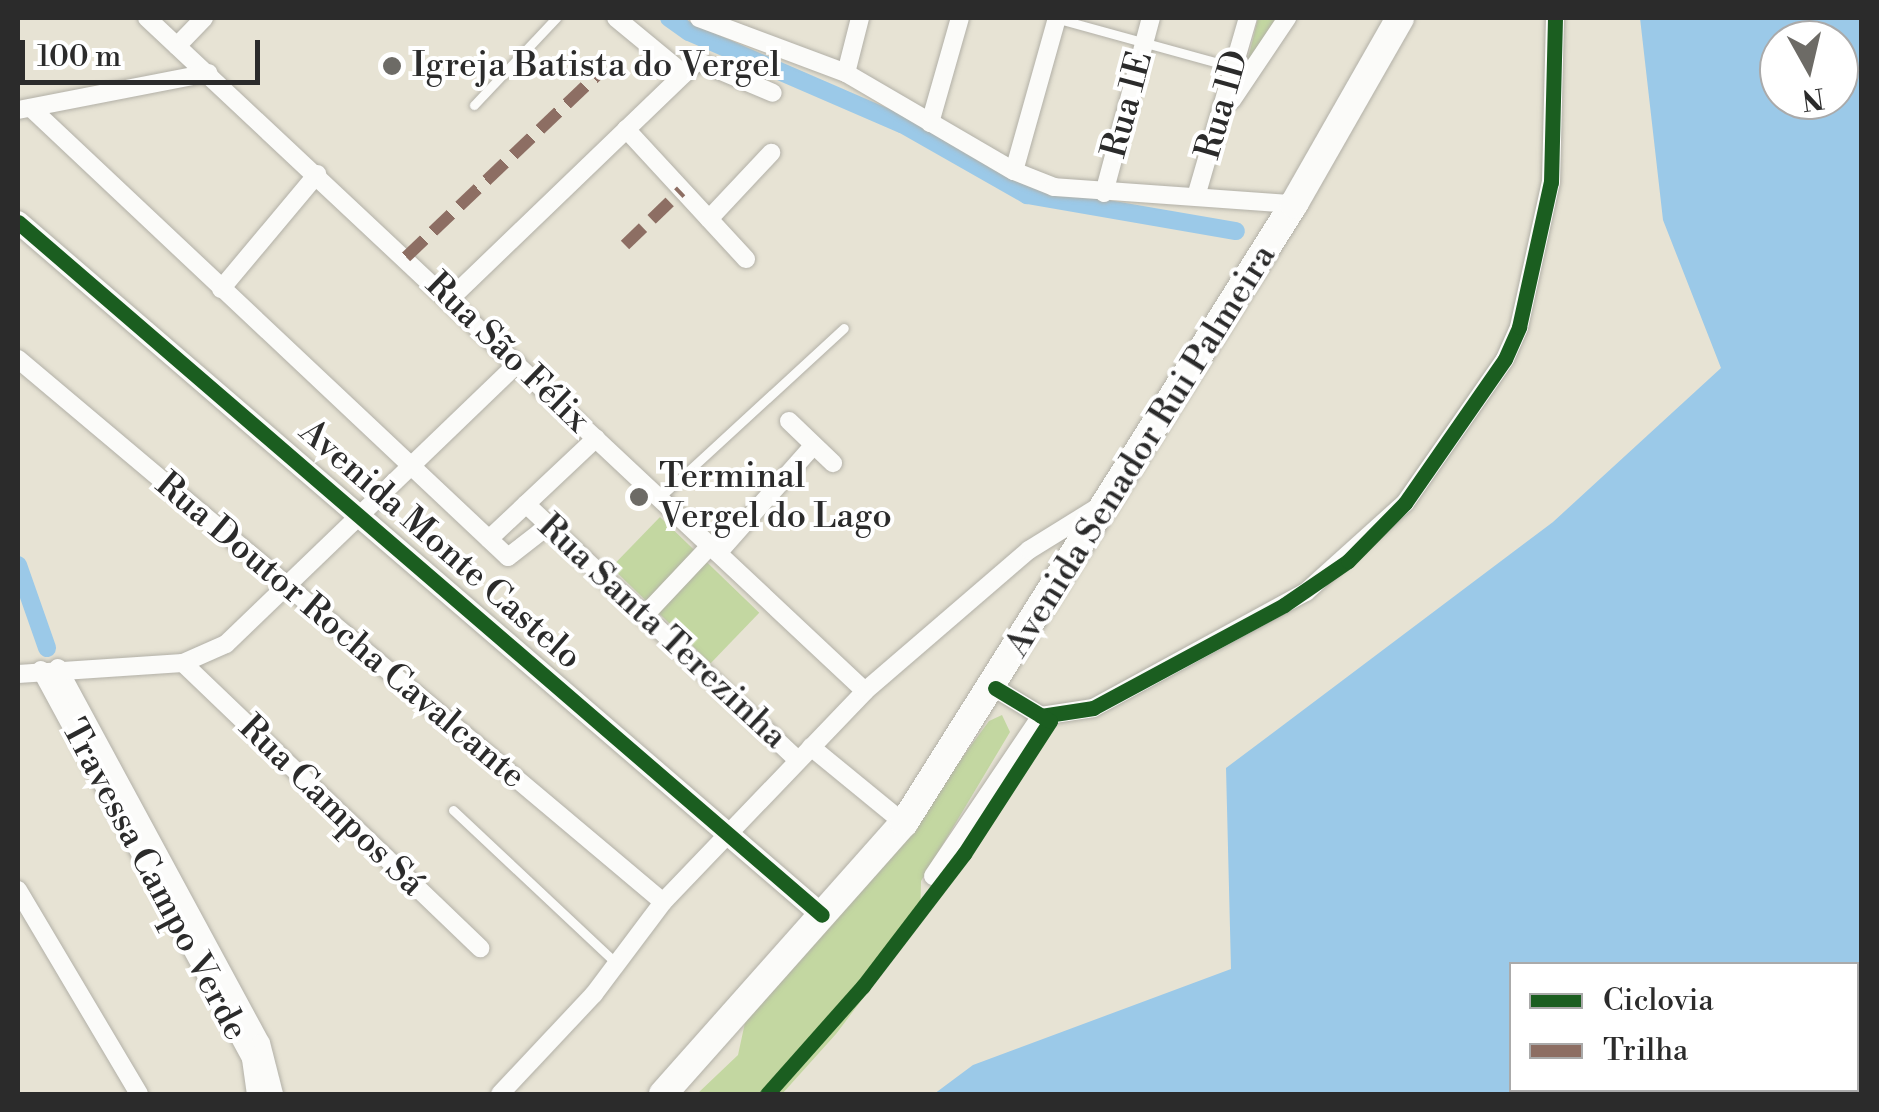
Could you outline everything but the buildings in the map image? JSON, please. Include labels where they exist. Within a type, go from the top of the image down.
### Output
[{"type":"main road","name":"Avenida Senador Rui Palmeira","points":[[663,1094],[904,823],[995,688],[1294,204],[1400,18]]},
{"type":"street","name":"Rua São Félix","points":[[147,18],[865,691]]},
{"type":"street","points":[[178,46],[204,18]]},
{"type":"street","points":[[616,18],[684,74]]},
{"type":"street","points":[[699,18],[713,48],[773,93]]},
{"type":"street","points":[[846,73],[860,18]]},
{"type":"street","points":[[930,123],[960,18]]},
{"type":"street","points":[[1014,171],[1055,18]]},
{"type":"street","name":"Rua 1E","points":[[1104,193],[1151,18]]},
{"type":"street","name":"Rua 1D","points":[[1196,193],[1223,114],[1248,18]]},
{"type":"street","points":[[1223,114],[1287,18]]},
{"type":"street","points":[[995,688],[1042,716],[1092,708],[1284,605],[1348,561],[1405,504],[1505,358],[1518,327],[1551,182],[1554,18]]},
{"type":"street","points":[[450,298],[713,48]]},
{"type":"street","points":[[713,48],[846,73],[1014,171],[1054,187],[1104,193],[1196,193],[1294,204]]},
{"type":"street","points":[[24,109],[208,73]]},
{"type":"street","points":[[24,109],[489,540],[512,558],[548,526]]},
{"type":"street","points":[[626,129],[746,260]]},
{"type":"street","points":[[709,219],[771,153]]},
{"type":"street","points":[[221,289],[317,174]]},
{"type":"street","name":"Avenida Monte Castelo","points":[[18,222],[822,915]]},
{"type":"street","name":"Rua Doutor Rocha Cavalcante","points":[[18,359],[663,902]]},
{"type":"street","points":[[18,674],[49,669],[183,664],[226,644],[517,364]]},
{"type":"street","points":[[789,421],[833,463]]},
{"type":"street","points":[[489,540],[596,438]]},
{"type":"street","points":[[644,616],[714,550],[814,445]]},
{"type":"street","points":[[500,1094],[617,964],[663,902],[865,691],[1029,550],[1108,500]]},
{"type":"street","name":"Rua Santa Terezinha","points":[[526,504],[644,616],[804,753],[904,823]]},
{"type":"street","name":"Rua Campos Sá","points":[[183,664],[480,948]]},
{"type":"street","points":[[49,669],[251,1043],[274,1094]]},
{"type":"street","points":[[933,876],[1042,716]]},
{"type":"street","points":[[18,890],[139,1094]]},
{"type":"street","name":"Travessa Campo Verde","points":[[251,1043],[256,1094]]},
{"type":"lane","points":[[474,105],[556,18]]},
{"type":"lane","points":[[1055,18],[1236,68]]},
{"type":"lane","points":[[660,498],[844,328]]},
{"type":"lane","points":[[453,810],[617,964]]},
{"type":"green space","points":[[1258,18],[1280,18],[1246,67]]},
{"type":"green space","points":[[660,517],[759,613],[711,663],[611,567]]},
{"type":"green space","points":[[1002,715],[1010,732],[921,881],[920,923],[836,1034],[782,1094],[697,1094],[738,1055],[746,1018],[877,874],[989,721]]},
{"type":"water","points":[[1640,18],[1861,18],[1861,1094],[934,1094],[973,1065],[1231,969],[1226,768],[1553,522],[1721,368],[1663,220]]},
{"type":"waterway","points":[[669,18],[689,32],[902,124],[1027,195],[1236,231]]},
{"type":"waterway","points":[[18,565],[47,648]]},
{"type":"marked path","points":[[406,257],[600,72]]},
{"type":"marked path","points":[[625,245],[681,191]]},
{"type":"cycle path","points":[[1041,716],[1093,708],[1284,605],[1348,561],[1405,503],[1505,359],[1519,327],[1551,182],[1555,18]]},
{"type":"cycle path","points":[[18,222],[822,915]]},
{"type":"cycle path","points":[[767,1094],[863,986],[964,854],[1050,721],[995,688]]},
{"type":"place","name":"Igreja Batista do Vergel","points":[[392,66]]},
{"type":"place","name":"Terminal Vergel do Lago","points":[[639,497]]}]
